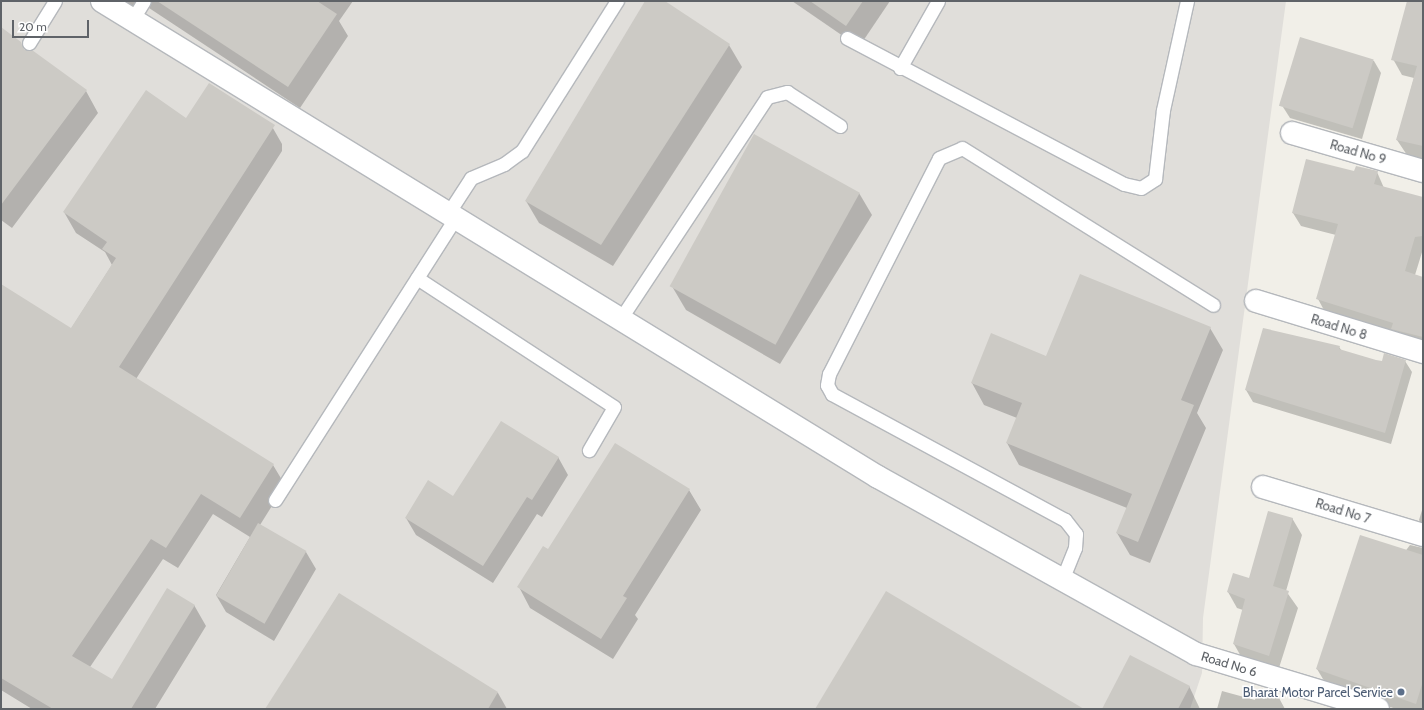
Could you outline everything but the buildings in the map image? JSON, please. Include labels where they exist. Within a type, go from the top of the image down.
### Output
[{"type":"street","name":"Road No 6","points":[[102,1],[619,321],[878,477],[1062,580],[1196,654],[1378,709]]},
{"type":"street","name":"Road No 9","points":[[1292,133],[1423,171]]},
{"type":"street","name":"Road No 8","points":[[1256,301],[1423,352]]},
{"type":"street","name":"Road No 7","points":[[1263,487],[1423,535]]},
{"type":"lane","points":[[29,43],[55,1]]},
{"type":"lane","points":[[132,20],[144,1]]},
{"type":"lane","points":[[275,500],[417,278],[471,178],[504,164],[522,151],[617,1]]},
{"type":"lane","points":[[900,68],[938,1]]},
{"type":"lane","points":[[847,38],[900,68],[1124,184],[1140,188],[1155,179],[1163,110],[1187,1]]},
{"type":"lane","points":[[619,321],[767,97],[787,92],[840,126]]},
{"type":"lane","points":[[1062,580],[1075,548],[1076,534],[1065,520],[832,394],[827,385],[829,374],[940,158],[962,148],[1212,305]]},
{"type":"lane","points":[[417,278],[614,407],[589,450]]},
{"type":"shaded area","points":[[1,1],[1286,1],[1203,618],[1202,673],[1190,709],[1,709]]},
{"type":"place","name":"Bharat Motor Parcel Service","points":[[1401,692]]}]
